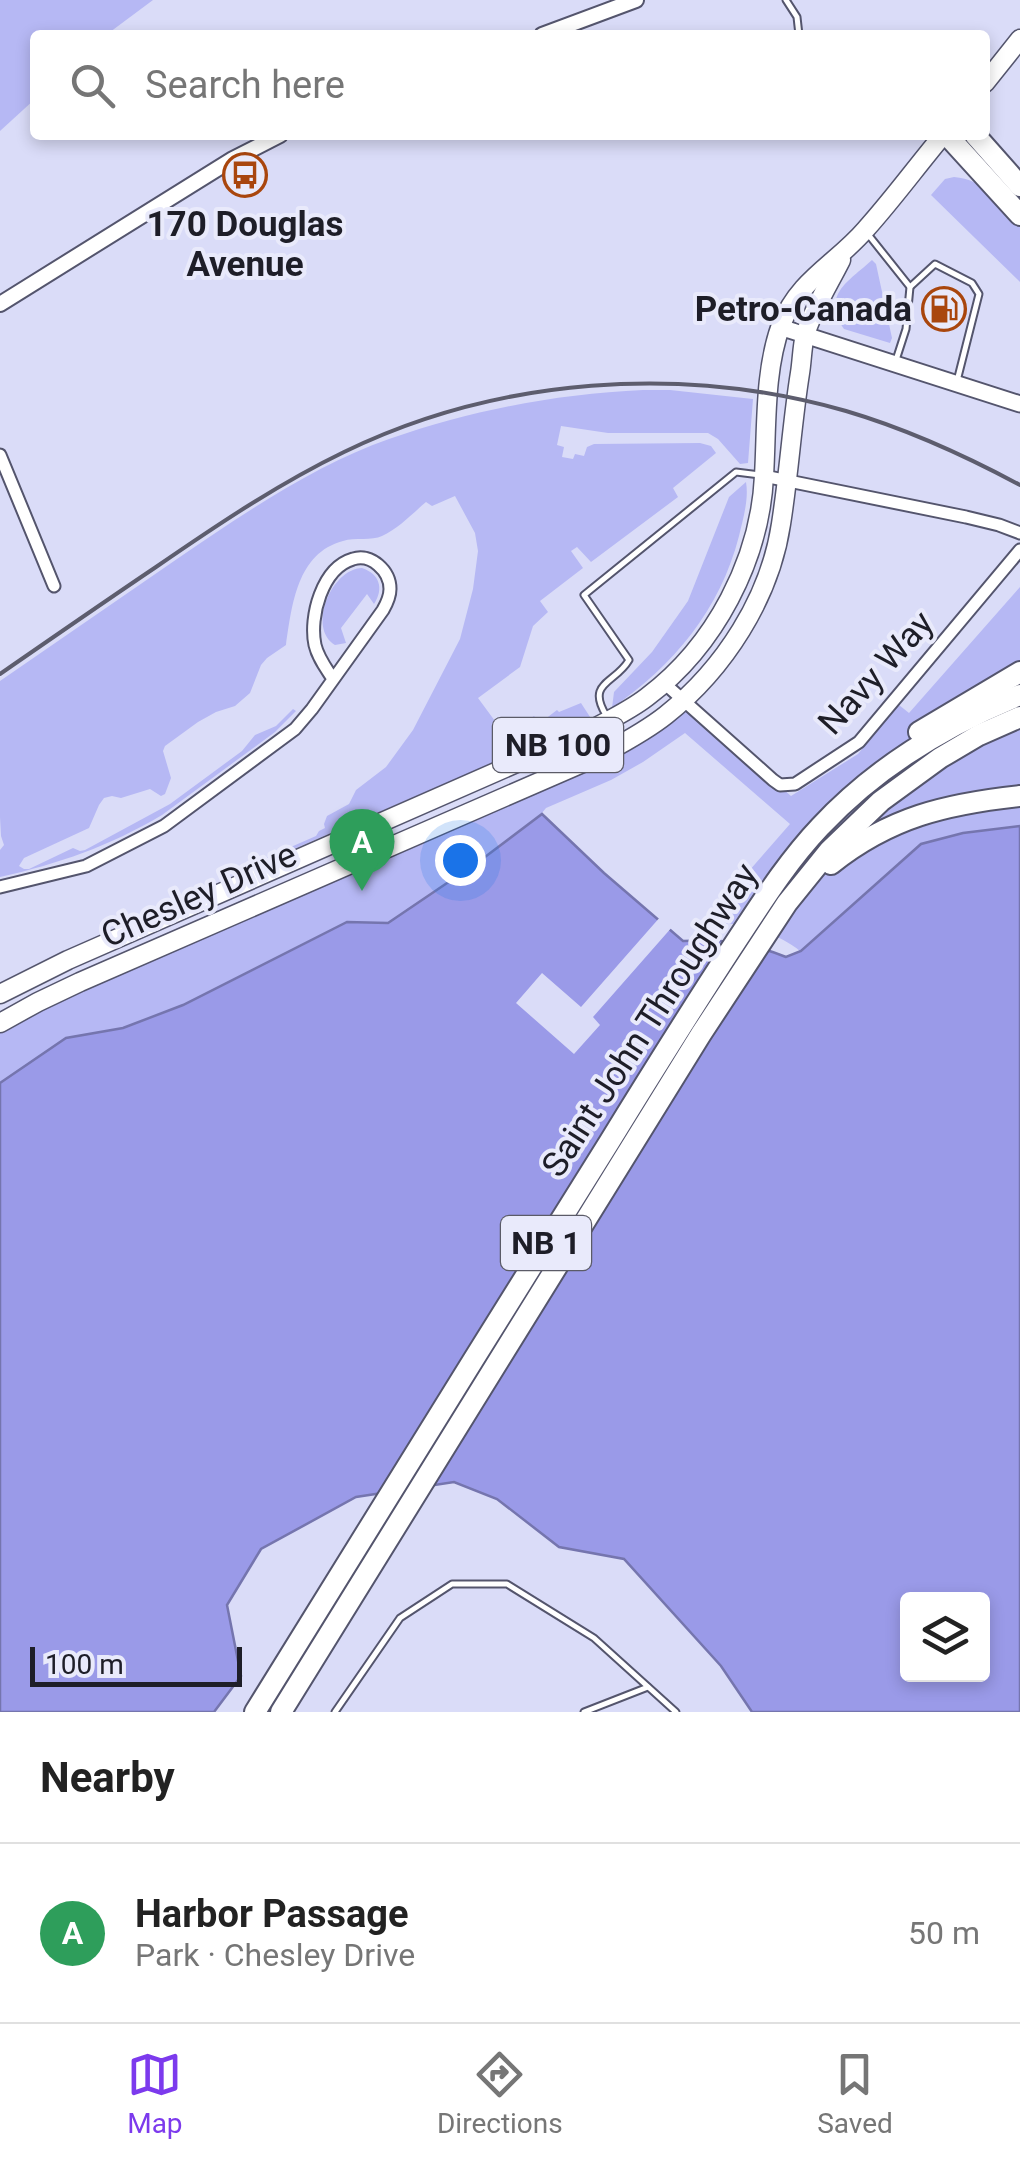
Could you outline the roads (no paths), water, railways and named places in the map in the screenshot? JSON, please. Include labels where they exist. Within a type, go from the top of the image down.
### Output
[{"type":"highway","points":[[950,140],[1020,215]]},
{"type":"highway","points":[[979,140],[1020,186]]},
{"type":"highway","points":[[858,789],[902,743],[1020,672]]},
{"type":"highway","name":"Saint John Throughway","points":[[255,1712],[683,1022],[774,884],[818,828],[858,789],[910,752],[1020,694]]},
{"type":"highway","name":"Saint John Throughway","points":[[280,1712],[701,1034],[794,894],[828,850],[881,801],[940,758],[1020,717]]},
{"type":"highway","points":[[794,894],[854,846],[891,825],[941,808],[1020,796]]},
{"type":"main road","points":[[990,77],[1020,39]]},
{"type":"main road","name":"Chesley Drive","points":[[0,994],[68,960],[609,720],[664,683],[696,648],[740,578],[762,502],[766,410],[775,348],[791,304],[809,281],[865,231],[941,140]]},
{"type":"main road","name":"Chesley Drive","points":[[0,1024],[80,982],[623,743],[684,700],[720,658],[754,608],[774,554],[781,528],[806,335],[846,250]]},
{"type":"main road","points":[[780,327],[1020,404]]},
{"type":"main road","points":[[68,960],[80,982]]},
{"type":"street","points":[[555,30],[636,0]]},
{"type":"street","points":[[0,304],[271,140]]},
{"type":"street","points":[[0,455],[54,586]]},
{"type":"street","points":[[764,476],[966,517],[1020,533]]},
{"type":"street","name":"Navy Way","points":[[664,683],[774,780],[795,784],[859,742],[1020,550]]},
{"type":"street","points":[[0,887],[86,866],[164,826],[281,740],[305,718],[333,679],[382,610],[390,593],[386,574],[376,563],[364,558],[354,558],[336,570],[316,604],[316,647],[333,679]]},
{"type":"lane","points":[[786,0],[797,17],[798,30]]},
{"type":"lane","points":[[865,231],[910,287]]},
{"type":"lane","points":[[894,364],[906,329],[910,287],[935,264],[972,283],[979,294],[956,384]]},
{"type":"lane","points":[[623,743],[597,696],[628,660],[584,595],[736,472],[764,476]]},
{"type":"lane","points":[[335,1712],[400,1618],[452,1584],[507,1584],[594,1638],[676,1712]]},
{"type":"lane","points":[[584,1712],[648,1687]]},
{"type":"railway","points":[[0,674],[225,521],[319,464],[403,427],[464,407],[527,394],[591,386],[656,384],[784,396],[891,426],[1020,485]]},
{"type":"place","name":"170 Douglas Avenue","points":[[245,175]]},
{"type":"place","name":"Petro-Canada","points":[[944,309]]},
{"type":"place","name":"Harbor Passage","points":[[362,891]]}]
